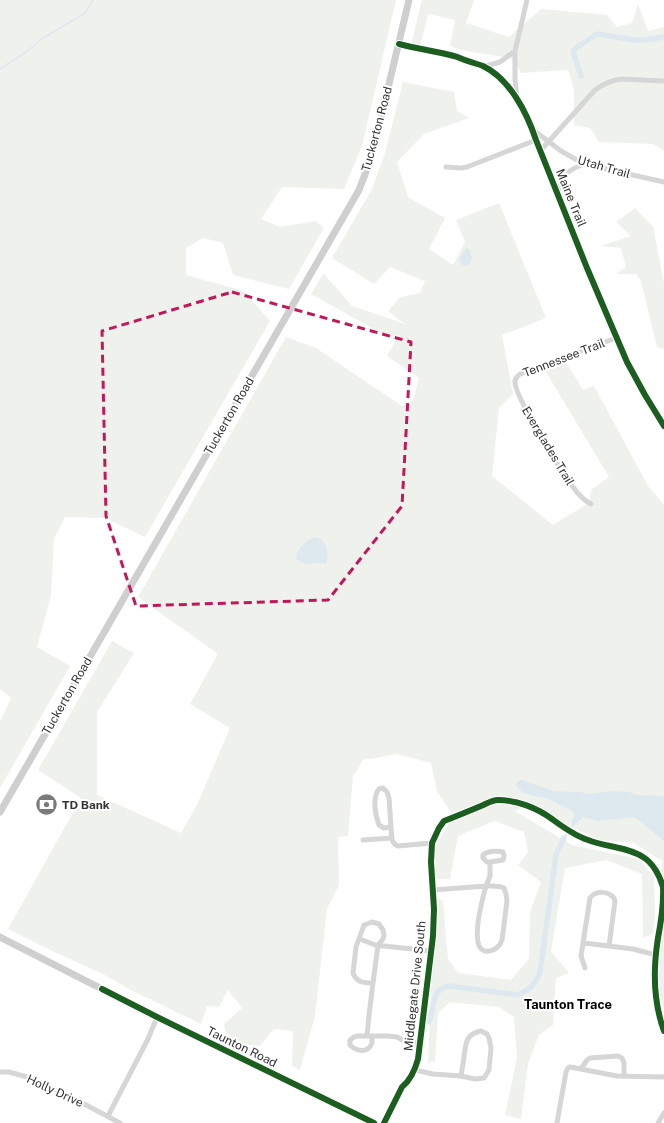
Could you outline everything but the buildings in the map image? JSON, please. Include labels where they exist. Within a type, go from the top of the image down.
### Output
[{"type":"main road","name":"Tuckerton Road","points":[[0,812],[359,190],[374,151],[410,0]]},
{"type":"main road","name":"Taunton Road","points":[[0,937],[157,1017],[374,1123]]},
{"type":"street","points":[[517,99],[515,52],[527,0]]},
{"type":"street","name":"Maine Trail","points":[[399,44],[453,56],[483,67],[498,77],[517,99],[524,111],[541,150],[616,338],[634,375],[664,426]]},
{"type":"street","points":[[483,67],[500,62],[515,52]]},
{"type":"street","points":[[541,150],[595,90],[605,83],[616,79],[664,81]]},
{"type":"street","name":"Utah Trail","points":[[532,129],[561,151],[584,164],[664,182]]},
{"type":"street","points":[[446,167],[467,167],[536,140]]},
{"type":"street","points":[[557,192],[567,173],[572,168],[584,164]]},
{"type":"street","name":"Tennessee Trail","points":[[515,382],[520,374],[616,338]]},
{"type":"street","name":"Everglades Trail","points":[[515,382],[518,392],[537,430],[572,487],[586,502],[590,504]]},
{"type":"street","points":[[391,827],[384,828],[379,825],[376,817],[376,794],[379,789],[383,788],[388,792],[392,838],[394,844],[398,846],[432,843],[444,821],[496,800],[536,809],[582,838],[633,852],[644,857],[657,872],[663,888],[663,912],[656,955],[655,988],[664,1029]]},
{"type":"street","points":[[364,840],[392,838]]},
{"type":"street","name":"Middlegate Drive South","points":[[384,1123],[402,1087],[407,1083],[415,1070],[418,1059],[434,916],[431,862],[432,843]]},
{"type":"street","points":[[433,890],[486,886],[501,886],[504,888],[507,897],[502,940],[497,948],[490,951],[483,950],[477,939],[483,897],[486,886],[490,876],[490,862]]},
{"type":"street","points":[[585,968],[581,956],[590,898],[595,893],[599,892],[610,894],[615,901],[609,946]]},
{"type":"street","points":[[374,983],[361,982],[354,977],[353,973],[356,947],[360,939],[362,929],[364,925],[368,923],[379,924],[384,930],[383,939],[378,945],[374,983],[369,1015],[370,1036],[397,1037],[406,1042],[420,1043]]},
{"type":"street","points":[[360,939],[378,945],[431,951]]},
{"type":"street","points":[[584,943],[633,949],[656,955]]},
{"type":"street","points":[[108,1116],[148,1039],[157,1017]]},
{"type":"street","points":[[415,1070],[433,1074],[461,1076],[475,1079],[484,1078],[490,1070],[490,1041],[487,1034],[483,1032],[473,1034],[466,1042],[461,1076]]},
{"type":"street","points":[[581,1068],[590,1058],[618,1056],[622,1058],[624,1063],[624,1076]]},
{"type":"street","points":[[557,1123],[566,1072],[570,1067],[605,1074],[664,1077]]},
{"type":"street","name":"Holly Drive","points":[[0,1072],[9,1072],[27,1077],[120,1123]]},
{"type":"street","points":[[658,1123],[664,1113]]},
{"type":"highlighted area","points":[[232,292],[411,342],[402,506],[328,600],[136,606],[106,516],[102,331]]},
{"type":"shaded area","points":[[0,0],[396,0],[362,146],[344,189],[282,187],[261,219],[280,227],[316,221],[324,228],[289,289],[233,275],[223,243],[203,238],[186,248],[186,275],[244,291],[270,321],[145,537],[105,518],[65,517],[54,539],[51,596],[37,647],[70,666],[0,788],[0,722],[11,698],[0,689]]},
{"type":"shaded area","points":[[422,0],[474,0],[466,23],[509,37],[541,9],[607,15],[617,27],[632,23],[638,4],[648,31],[664,27],[664,151],[653,144],[599,142],[590,128],[574,125],[574,89],[568,70],[521,73],[514,59],[461,50],[450,46],[455,20],[428,14],[419,51],[410,49]]},
{"type":"shaded area","points":[[403,82],[454,92],[457,111],[469,118],[424,134],[397,162],[408,197],[445,218],[429,249],[453,265],[465,242],[456,220],[499,203],[546,318],[502,335],[513,394],[499,408],[492,476],[553,525],[589,503],[591,490],[609,477],[543,367],[564,359],[583,390],[594,386],[648,486],[664,505],[664,1008],[657,989],[662,861],[634,843],[599,840],[527,806],[515,811],[572,845],[639,859],[654,877],[655,915],[653,934],[643,938],[642,874],[606,860],[565,868],[551,951],[569,973],[556,978],[553,1025],[539,1035],[528,1064],[521,1119],[505,1115],[517,1058],[514,1017],[499,1007],[450,1002],[438,1013],[435,1061],[428,1063],[435,897],[443,901],[448,959],[458,973],[511,980],[529,959],[530,912],[541,882],[518,865],[528,852],[524,832],[495,821],[458,836],[450,879],[435,879],[436,846],[453,815],[437,791],[431,763],[397,754],[363,760],[353,776],[348,836],[338,837],[339,885],[327,909],[315,1016],[300,1070],[292,1066],[293,1031],[274,1029],[260,1046],[241,1044],[226,1037],[224,1024],[242,1008],[228,990],[219,1007],[207,1006],[201,1024],[131,990],[103,974],[8,929],[81,798],[38,770],[112,641],[134,653],[97,712],[97,795],[181,833],[197,805],[230,728],[190,704],[218,654],[138,597],[286,337],[316,348],[402,406],[413,400],[419,378],[387,356],[399,335],[388,337],[311,294],[324,274],[352,306],[405,324],[388,311],[400,297],[420,293],[425,281],[390,267],[374,284],[332,258],[372,189],[385,153]]},
{"type":"shaded area","points":[[635,208],[653,227],[664,283],[664,349],[657,347],[641,281],[636,274],[616,274],[626,267],[621,248],[600,246],[631,236],[616,222]]},
{"type":"shaded area","points":[[466,248],[470,250],[472,259],[469,265],[465,266],[462,265],[459,259]]},
{"type":"shaded area","points":[[315,537],[319,538],[325,543],[328,555],[327,563],[308,564],[300,562],[296,559],[297,552],[309,540]]},
{"type":"shaded area","points":[[522,780],[554,791],[581,792],[587,794],[611,791],[629,792],[637,795],[664,796],[664,841],[633,817],[597,821],[583,817],[573,825],[571,821],[575,816],[572,811],[549,799],[530,795],[521,791],[516,784],[518,781]]},
{"type":"waterway","points":[[0,69],[29,50],[40,40],[85,13],[93,0]]},
{"type":"waterway","points":[[581,76],[573,51],[597,34],[634,40],[664,37]]},
{"type":"waterway","points":[[564,838],[573,824]]},
{"type":"waterway","points":[[429,1022],[436,995],[439,990],[445,987],[449,986],[517,995],[521,994],[534,983],[540,972],[556,855],[564,838]]},
{"type":"cycle path","points":[[399,44],[456,56],[483,66],[501,79],[516,98],[528,119],[587,268],[627,362],[664,426]]},
{"type":"cycle path","points":[[384,1123],[402,1087],[408,1081],[416,1067],[418,1059],[433,936],[434,909],[431,862],[432,843],[444,821],[491,801],[505,800],[526,805],[546,815],[578,836],[630,851],[647,860],[653,866],[663,887],[663,906],[655,961],[655,985],[660,1020],[664,1031]]},
{"type":"cycle path","points":[[102,989],[374,1123]]},
{"type":"place","name":"TD Bank","points":[[46,805]]},
{"type":"district","name":"Taunton Trace","points":[[568,1004]]}]
